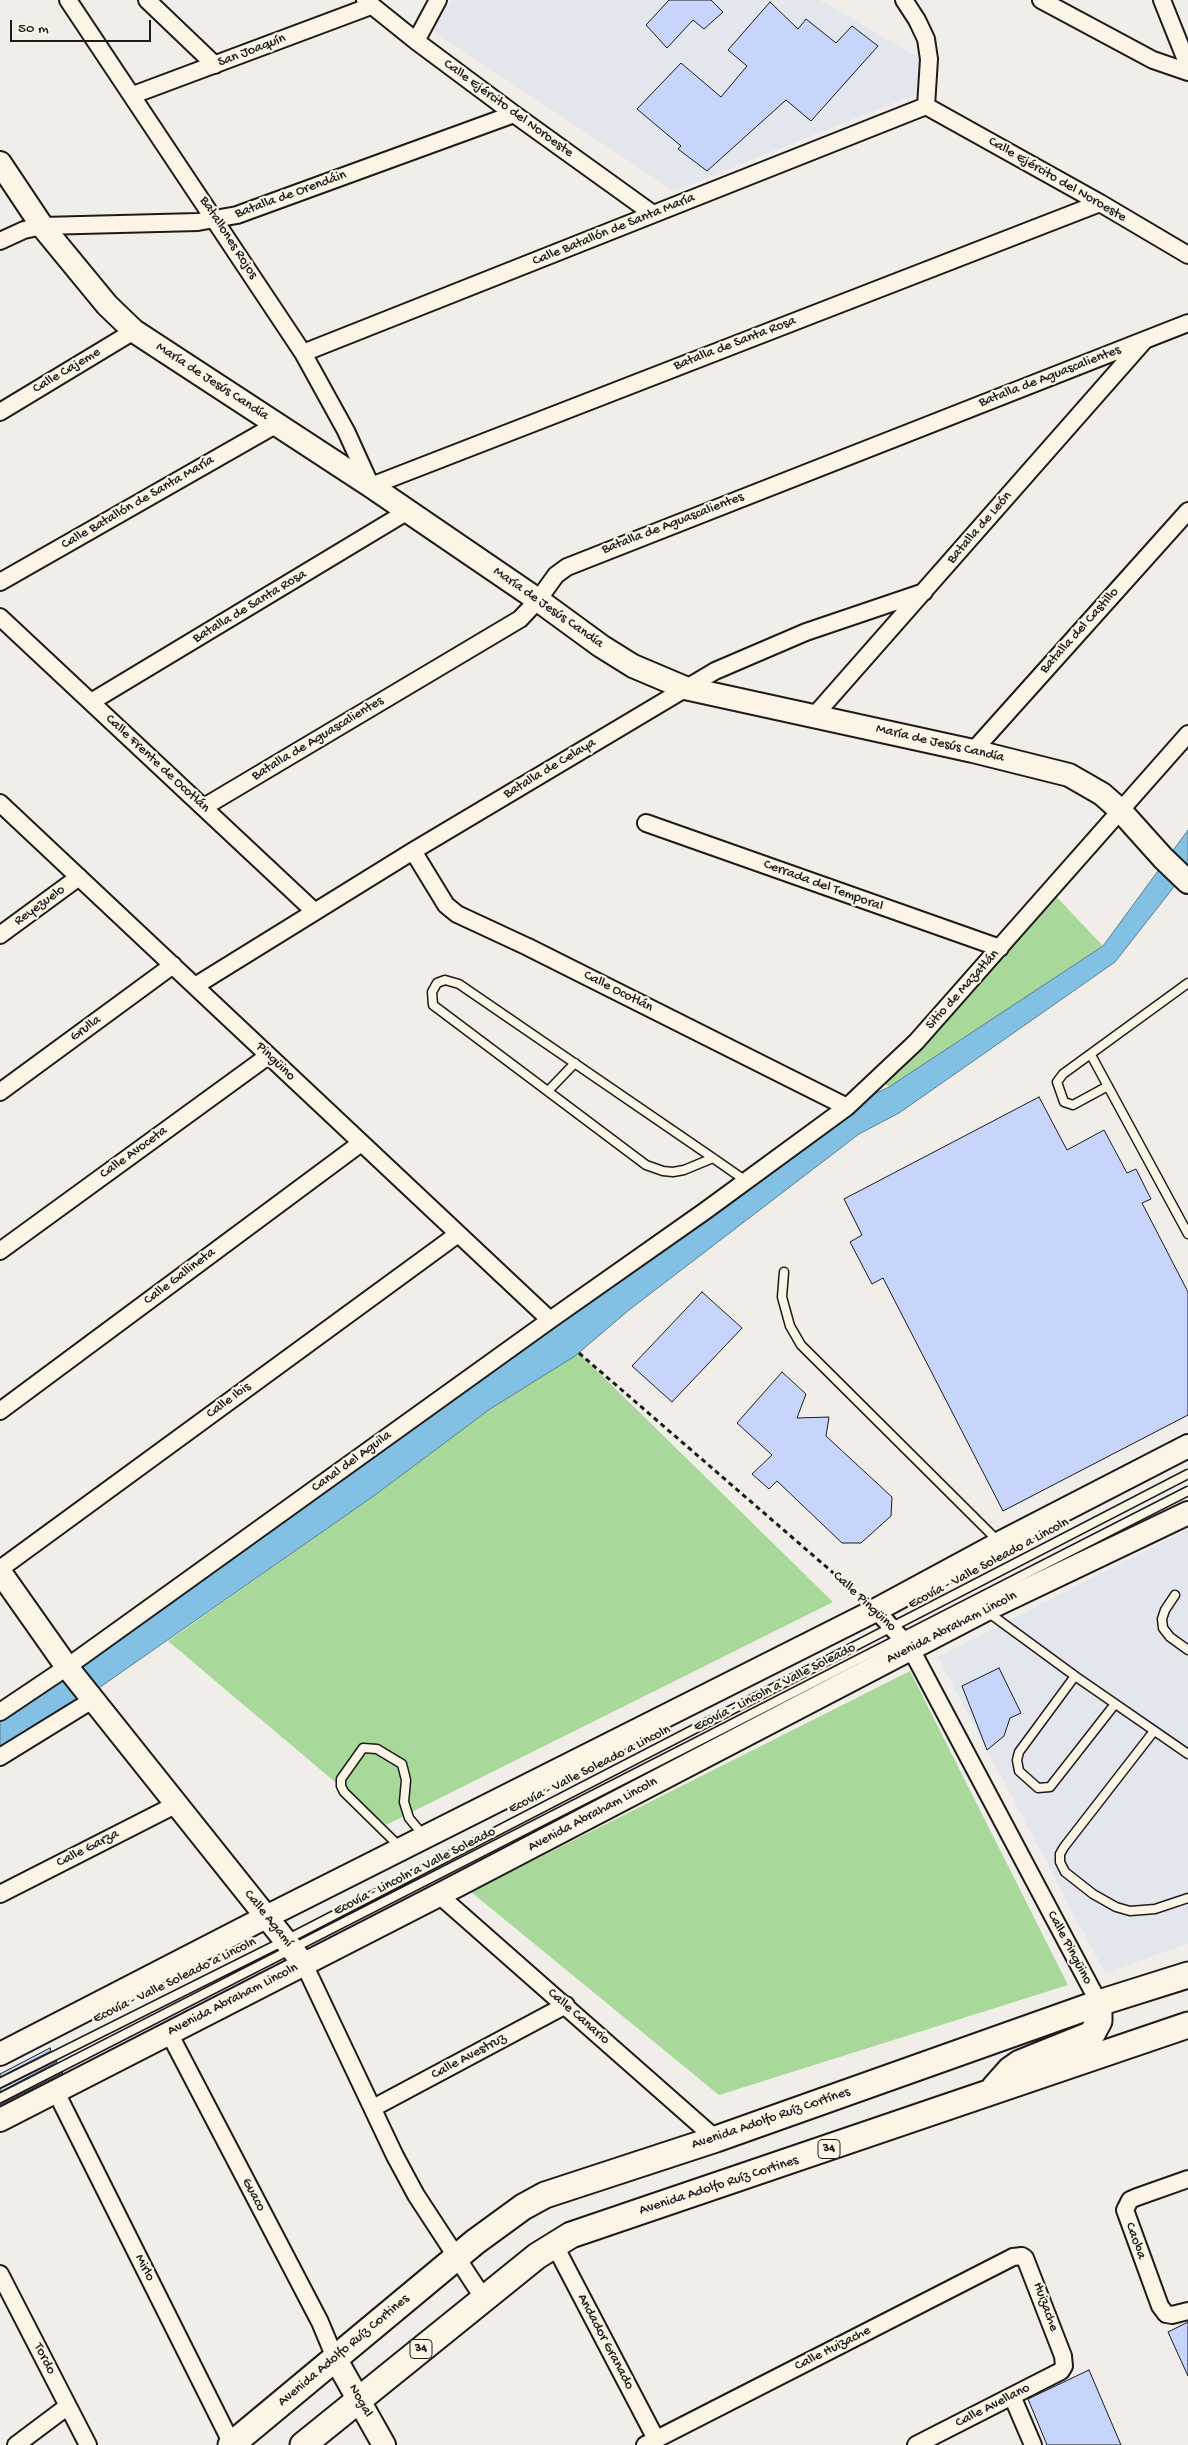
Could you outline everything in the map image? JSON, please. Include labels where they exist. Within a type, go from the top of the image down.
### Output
[{"type":"main road","name":"María de Jesús Candía","points":[[0,163],[42,226],[107,305],[134,331],[371,486],[538,600],[601,646],[633,666],[684,688],[973,751],[1069,775],[1102,794],[1119,809],[1163,858],[1186,880]]},
{"type":"main road","points":[[0,2054],[266,1917],[876,1610],[1000,1543],[1188,1446]]},
{"type":"main road","name":"Avenida Abraham Lincoln","points":[[0,2120],[169,2034],[294,1951],[439,1895],[902,1638],[985,1610],[1188,1513]]},
{"type":"main road","name":"Calle Agamí","points":[[0,1570],[71,1671],[294,1951]]},
{"type":"main road","points":[[991,2092],[1002,2077],[1020,2064],[1092,2034],[1099,2021],[1099,2003],[1188,1974]]},
{"type":"main road","name":"Avenida Adolfo Ruíz Cortínes","points":[[456,2258],[502,2221],[545,2195],[716,2139],[1099,2003]]},
{"type":"main road","name":"Avenida Adolfo Ruíz Cortines","points":[[304,2445],[554,2244],[594,2227],[778,2167],[1188,2025]]},
{"type":"main road","name":"Avenida Adolfo Ruíz Cortines","points":[[232,2445],[456,2258]]},
{"type":"main road","name":"Nogal","points":[[335,2358],[384,2445]]},
{"type":"street","name":"Batallones Rojos","points":[[68,0],[303,353],[346,431],[371,486]]},
{"type":"street","points":[[147,0],[215,65]]},
{"type":"street","points":[[416,41],[438,0]]},
{"type":"street","points":[[904,0],[926,39],[929,59],[926,106]]},
{"type":"street","points":[[1041,0],[1153,60],[1188,72]]},
{"type":"street","points":[[1162,0],[1188,65]]},
{"type":"street","name":"San Joaquín","points":[[133,95],[215,65],[368,3]]},
{"type":"street","name":"Calle Ejército del Noroeste","points":[[368,3],[514,114],[653,214]]},
{"type":"street","name":"Calle Ejército del Noroeste","points":[[926,106],[1100,203],[1188,255]]},
{"type":"street","name":"Calle Batallón de Santa María","points":[[303,353],[926,106]]},
{"type":"street","name":"Batalla de Orendáin","points":[[0,241],[24,230],[42,226],[176,224],[216,220],[258,209],[514,114]]},
{"type":"street","name":"Batalla de Santa Rosa","points":[[371,486],[1100,203]]},
{"type":"street","name":"Batalla de Aguascalientes","points":[[204,807],[520,619],[538,600],[556,575],[582,559],[1188,323]]},
{"type":"street","name":"Calle Cajeme","points":[[0,412],[134,331]]},
{"type":"street","name":"Batalla de León","points":[[814,716],[1146,340]]},
{"type":"street","name":"Calle Batallón de Santa María","points":[[0,582],[277,424]]},
{"type":"street","name":"Batalla del Castillo","points":[[973,751],[1188,511]]},
{"type":"street","name":"Batalla de Santa Rosa","points":[[91,702],[408,512]]},
{"type":"street","name":"Batalla de Celaya","points":[[194,986],[413,850],[684,688],[759,650],[924,592]]},
{"type":"street","name":"Calle Frente de Ocotlán","points":[[0,616],[314,911]]},
{"type":"street","name":"Sitio de Mazatlán","points":[[705,1211],[847,1107],[916,1042],[1000,948],[1119,809],[1188,734]]},
{"type":"street","name":"Pingüino","points":[[0,804],[550,1320]]},
{"type":"street","name":"Cerrada del Temporal","points":[[646,823],[1000,948]]},
{"type":"street","name":"Calle Ocotlán","points":[[413,850],[446,905],[457,914],[528,947],[847,1107]]},
{"type":"street","name":"Reyezuelo","points":[[0,936],[79,877]]},
{"type":"street","name":"Grulla","points":[[0,1092],[173,965]]},
{"type":"street","name":"Calle Avoceta","points":[[0,1251],[268,1056]]},
{"type":"street","name":"Calle Gallineta","points":[[0,1411],[361,1143]]},
{"type":"street","name":"Canal del Aguila","points":[[0,1712],[71,1671],[550,1320],[705,1211]]},
{"type":"street","name":"Calle Ibis","points":[[0,1570],[458,1234]]},
{"type":"street","name":"Calle Pingüino","points":[[876,1610],[902,1638],[1099,2003]]},
{"type":"street","points":[[0,1757],[92,1696]]},
{"type":"street","name":"Calle Garza","points":[[0,1894],[177,1804]]},
{"type":"street","name":"Calle Canario","points":[[439,1895],[716,2139]]},
{"type":"street","name":"Calle Agamí","points":[[294,1951],[416,2195],[484,2299]]},
{"type":"street","name":"Calle Avestruz","points":[[373,2108],[566,2006]]},
{"type":"street","name":"Guaco","points":[[169,2034],[320,2322],[335,2358]]},
{"type":"street","name":"Mirlo","points":[[56,2092],[232,2445]]},
{"type":"street","name":"Caoba","points":[[1188,2179],[1137,2196],[1130,2200],[1125,2210],[1162,2311],[1172,2315],[1188,2311]]},
{"type":"street","name":"Andador Granado","points":[[554,2244],[650,2442]]},
{"type":"street","name":"Calle Huizache","points":[[650,2442],[1013,2257],[1022,2256]]},
{"type":"street","name":"Huizache","points":[[1022,2256],[1028,2260],[1064,2362]]},
{"type":"street","name":"Tordo","points":[[0,2275],[88,2445]]},
{"type":"street","name":"Calle Avellano","points":[[916,2445],[1061,2371],[1064,2362]]},
{"type":"street","points":[[1012,2396],[1034,2445]]},
{"type":"street","points":[[16,2445],[68,2406]]},
{"type":"lane","points":[[713,1158],[684,1170],[663,1171],[654,1169],[433,1005],[431,999],[432,992],[437,983],[445,980],[459,984],[575,1063],[713,1158],[746,1181]]},
{"type":"lane","points":[[1108,1086],[1073,1105],[1064,1102],[1058,1088],[1059,1077],[1188,982]]},
{"type":"lane","points":[[1091,1055],[1188,1234]]},
{"type":"lane","points":[[548,1091],[575,1063]]},
{"type":"lane","points":[[784,1272],[782,1297],[790,1326],[800,1345],[1000,1543]]},
{"type":"lane","name":"Ecovía - Valle Soleado a Lincoln","points":[[0,2083],[294,1951],[902,1638],[1188,1474]]},
{"type":"lane","name":"Ecovía - Lincoln a Valle Soleado","points":[[0,2098],[294,1951],[1188,1491]]},
{"type":"lane","points":[[1175,1595],[1165,1610],[1162,1619],[1163,1628],[1170,1637],[1188,1650]]},
{"type":"lane","points":[[985,1610],[1075,1676],[1188,1754]]},
{"type":"lane","points":[[1075,1676],[1019,1752],[1017,1760],[1019,1770],[1038,1788],[1050,1787],[1115,1704]]},
{"type":"lane","points":[[1154,1731],[1064,1847],[1060,1854],[1060,1862],[1065,1872],[1093,1894],[1130,1911],[1155,1909],[1188,1898]]},
{"type":"lane","points":[[402,1849],[344,1792],[341,1786],[341,1779],[364,1748],[377,1749],[402,1764],[406,1780],[404,1802],[409,1818],[425,1838]]},
{"type":"path","name":"Calle Pingüino","points":[[579,1353],[876,1610]]},
{"type":"shaded area","points":[[452,0],[820,0],[925,61],[916,94],[674,191],[432,30]]},
{"type":"shaded area","points":[[1188,1529],[1188,1944],[1105,1973],[938,1657]]},
{"type":"green space","points":[[1050,890],[1103,946],[889,1087],[877,1079]]},
{"type":"green space","points":[[579,1353],[833,1602],[386,1825],[168,1641],[375,1495],[490,1409]]},
{"type":"green space","points":[[910,1671],[1068,1985],[719,2095],[471,1892]]},
{"type":"water","points":[[1188,830],[1188,869],[1115,962],[899,1113],[859,1134],[629,1310],[575,1356],[490,1409],[375,1495],[0,1757],[0,1712],[847,1107],[889,1087],[1103,946]]},
{"type":"building","points":[[669,0],[711,0],[723,12],[704,29],[693,20],[667,48],[646,25]]},
{"type":"building","points":[[770,2],[798,29],[806,19],[836,43],[852,26],[878,46],[811,121],[786,100],[707,171],[678,149],[681,146],[637,109],[681,63],[721,97],[747,66],[728,50]]},
{"type":"building","points":[[1039,1097],[1067,1150],[1104,1130],[1127,1173],[1136,1169],[1151,1199],[1142,1203],[1188,1292],[1188,1415],[1003,1511],[883,1278],[872,1284],[850,1242],[862,1235],[844,1199]]},
{"type":"building","points":[[702,1292],[742,1328],[672,1402],[632,1366]]},
{"type":"building","points":[[782,1372],[806,1394],[797,1418],[829,1417],[826,1436],[892,1497],[891,1516],[861,1543],[842,1543],[777,1481],[769,1489],[752,1474],[772,1455],[737,1423]]},
{"type":"building","points":[[999,1668],[1021,1713],[1010,1718],[1004,1736],[987,1750],[962,1686]]},
{"type":"building","points":[[50,2048],[51,2051],[0,2077],[0,2074]]},
{"type":"building","points":[[57,2062],[0,2092],[0,2089]]},
{"type":"building","points":[[63,2073],[0,2105],[0,2104]]},
{"type":"building","points":[[1188,2322],[1188,2376],[1168,2332]]},
{"type":"building","points":[[1089,2370],[1121,2445],[1047,2445],[1028,2399]]}]
